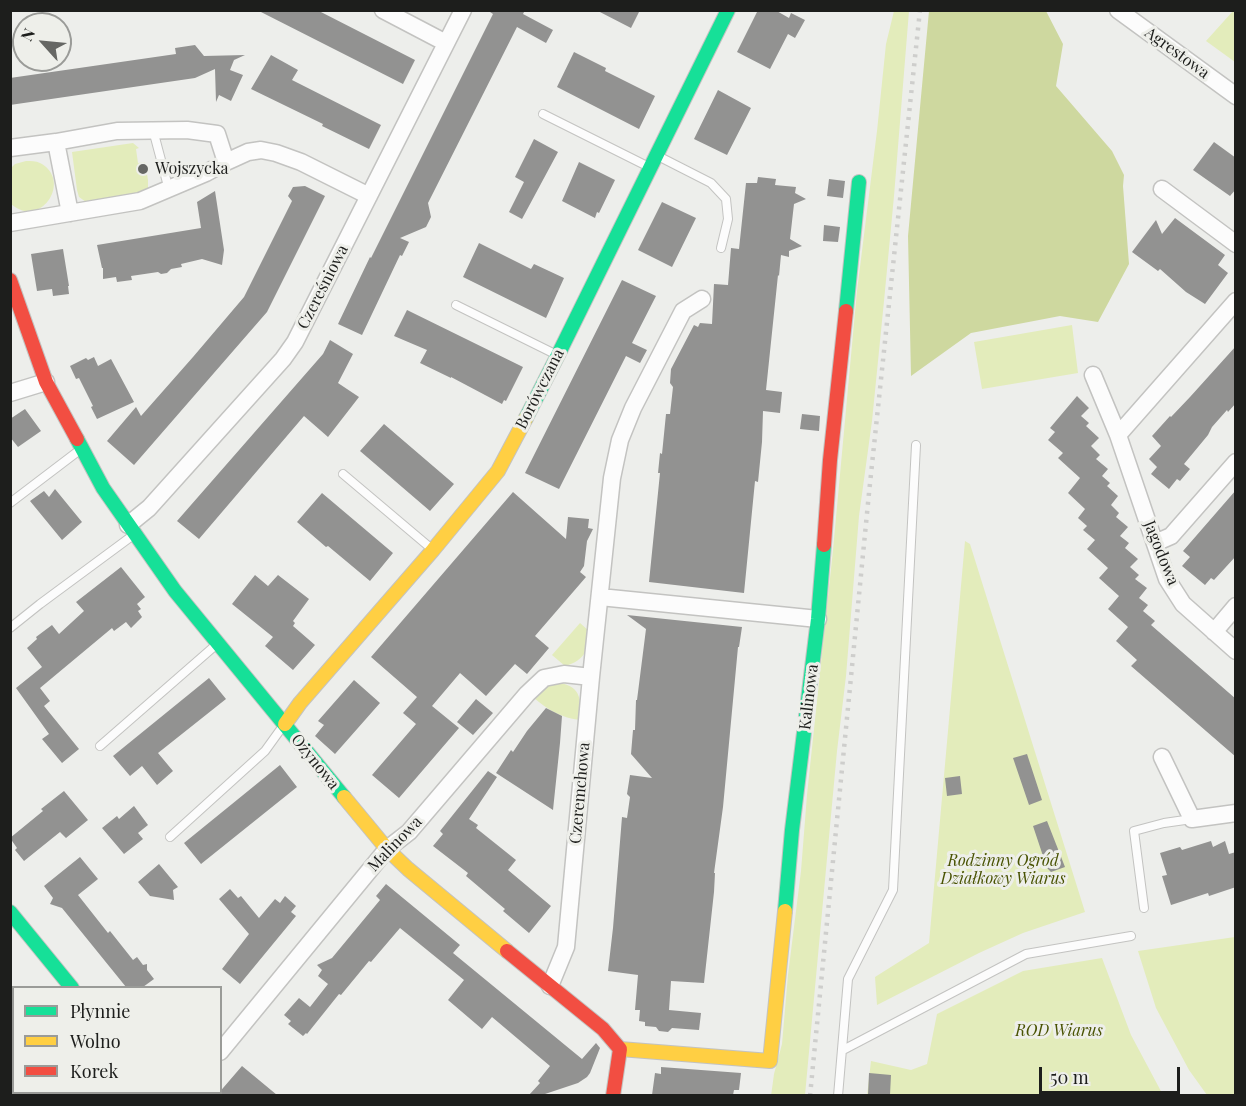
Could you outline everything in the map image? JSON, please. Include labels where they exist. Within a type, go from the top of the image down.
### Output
[{"type":"street","points":[[383,10],[446,43]]},
{"type":"street","name":"Czereśniowa","points":[[131,530],[283,359],[295,342],[463,10]]},
{"type":"street","name":"Borówczana","points":[[285,724],[300,703],[433,550],[498,471],[558,355],[728,10]]},
{"type":"street","name":"Agrestowa","points":[[1118,10],[1236,96]]},
{"type":"street","points":[[10,147],[56,142],[117,131],[187,130],[217,134],[226,162]]},
{"type":"street","points":[[56,142],[70,213]]},
{"type":"street","points":[[10,223],[140,201],[169,190],[248,152],[261,150],[301,162],[369,196]]},
{"type":"street","name":"Kalinowa","points":[[620,1049],[770,1061],[792,830],[818,619],[830,460],[859,182]]},
{"type":"street","points":[[1162,189],[1236,244]]},
{"type":"street","name":"Ożynowa","points":[[10,280],[46,382],[103,488],[131,530],[217,643],[387,849],[408,869],[603,1029],[620,1049]]},
{"type":"street","name":"Czeremchowa","points":[[550,986],[566,947],[612,478],[620,440],[633,408],[683,311],[702,299]]},
{"type":"street","points":[[1118,435],[1236,301]]},
{"type":"street","name":"Jagodowa","points":[[1093,375],[1118,435],[1167,579],[1183,604],[1236,651]]},
{"type":"street","points":[[10,393],[46,382]]},
{"type":"street","points":[[1155,543],[1172,536],[1236,462]]},
{"type":"street","points":[[600,597],[818,619]]},
{"type":"street","points":[[1214,632],[1236,606]]},
{"type":"street","name":"Malinowa","points":[[222,1050],[387,849],[409,832],[520,702],[544,678],[564,674],[591,677]]},
{"type":"street","points":[[1162,757],[1192,819],[1236,813]]},
{"type":"street","points":[[10,912],[71,986]]},
{"type":"street","points":[[613,1095],[620,1049]]},
{"type":"lane","points":[[543,114],[652,161],[711,183],[726,199],[728,219],[721,248]]},
{"type":"lane","points":[[153,130],[169,190]]},
{"type":"lane","points":[[456,305],[558,355]]},
{"type":"lane","points":[[838,1095],[848,979],[893,890],[916,445]]},
{"type":"lane","points":[[10,503],[82,449]]},
{"type":"lane","points":[[343,474],[433,550]]},
{"type":"lane","points":[[10,628],[131,530]]},
{"type":"lane","points":[[100,746],[217,643]]},
{"type":"lane","points":[[170,837],[265,751],[285,724]]},
{"type":"lane","points":[[1144,908],[1134,831],[1192,819]]},
{"type":"lane","points":[[843,1050],[1026,954],[1131,936]]},
{"type":"green space","points":[[894,11],[909,11],[894,196],[872,421],[859,516],[846,676],[805,1095],[771,1096],[782,1044],[801,871],[857,291],[886,44]]},
{"type":"green space","points":[[929,11],[1046,11],[1063,44],[1056,86],[1112,151],[1124,175],[1129,264],[1098,322],[1060,316],[971,333],[911,376],[908,236]]},
{"type":"green space","points":[[1233,11],[1236,11],[1235,62],[1206,41]]},
{"type":"green space","points":[[133,143],[139,148],[136,149],[138,163],[145,162],[148,188],[143,192],[86,202],[79,197],[72,152]]},
{"type":"green space","points":[[26,161],[40,163],[49,171],[54,180],[49,200],[42,207],[33,211],[22,210],[11,204],[11,168],[15,164]]},
{"type":"green space","points":[[1072,325],[1078,373],[982,389],[974,342]]},
{"type":"green space","name":"Rodzinny Ogród Działkowy Wiarus","points":[[965,541],[970,544],[1085,912],[1023,933],[877,1005],[875,977],[929,943]]},
{"type":"green space","points":[[580,623],[589,631],[587,649],[577,661],[565,666],[552,655]]},
{"type":"green space","points":[[560,683],[573,688],[579,696],[580,720],[556,713],[534,698],[546,686]]},
{"type":"green space","points":[[1235,937],[1235,1095],[1207,1095],[1189,1070],[1156,1008],[1138,951]]},
{"type":"green space","name":"ROD Wiarus","points":[[1102,958],[1131,1035],[1163,1095],[867,1096],[871,1061],[911,1070],[927,1064],[937,1014],[1023,971]]},
{"type":"building","points":[[257,10],[317,10],[415,60],[403,84]]},
{"type":"building","points":[[487,10],[525,10],[523,14],[553,30],[546,43],[517,27],[428,203],[431,217],[426,227],[400,238],[409,242],[402,256],[400,255],[362,335],[338,324],[493,14]]},
{"type":"building","points":[[596,10],[640,10],[631,28]]},
{"type":"building","points":[[758,10],[775,10],[789,18],[791,13],[805,20],[795,38],[788,34],[770,69],[737,52]]},
{"type":"building","points":[[195,45],[204,56],[245,55],[234,60],[230,70],[243,75],[231,101],[219,95],[216,102],[215,69],[195,78],[10,105],[10,78],[52,72],[72,72],[72,69],[176,54],[175,48]]},
{"type":"building","points":[[574,52],[606,68],[605,71],[655,96],[639,129],[557,87]]},
{"type":"building","points":[[271,55],[298,70],[292,80],[381,125],[369,149],[251,89]]},
{"type":"building","points":[[718,90],[751,108],[727,155],[694,139]]},
{"type":"building","points":[[534,139],[558,152],[522,219],[509,212],[524,182],[515,177]]},
{"type":"building","points":[[1214,142],[1236,158],[1236,189],[1230,196],[1193,170]]},
{"type":"building","points":[[579,162],[615,180],[595,218],[562,201]]},
{"type":"building","points":[[758,177],[776,179],[775,185],[796,187],[795,193],[806,199],[794,204],[790,239],[802,246],[789,251],[789,257],[781,255],[766,390],[782,392],[780,413],[763,411],[758,482],[755,481],[744,593],[649,582],[660,453],[662,454],[666,414],[670,414],[673,387],[670,383],[671,369],[694,325],[698,327],[700,323],[712,324],[714,284],[728,285],[731,248],[739,249],[746,183],[757,183]]},
{"type":"building","points":[[829,179],[845,181],[843,198],[827,196]]},
{"type":"building","points":[[305,186],[325,196],[267,312],[134,465],[107,441],[136,407],[141,416],[244,297],[292,201],[288,196],[293,187]]},
{"type":"building","points":[[215,191],[224,250],[222,265],[202,259],[181,264],[182,267],[171,269],[167,273],[131,276],[132,280],[117,282],[116,277],[103,279],[103,268],[97,245],[201,228],[197,202]]},
{"type":"building","points":[[662,202],[696,218],[672,267],[638,250]]},
{"type":"building","points":[[1175,218],[1225,255],[1218,265],[1228,273],[1205,304],[1186,292],[1160,269],[1158,271],[1132,252],[1156,220],[1162,234]]},
{"type":"building","points":[[824,225],[840,227],[838,242],[823,241]]},
{"type":"building","points":[[479,243],[531,269],[534,264],[564,278],[546,318],[463,277]]},
{"type":"building","points":[[63,249],[69,294],[53,296],[52,289],[37,291],[31,254]]},
{"type":"building","points":[[622,280],[656,296],[632,343],[647,350],[640,363],[626,356],[559,489],[525,473]]},
{"type":"building","points":[[407,310],[523,367],[506,401],[504,400],[502,404],[420,363],[427,350],[394,336]]},
{"type":"building","points":[[330,340],[353,354],[338,383],[359,397],[328,437],[304,416],[199,539],[177,521],[323,354]]},
{"type":"building","points":[[1236,346],[1236,403],[1212,427],[1184,464],[1190,469],[1169,489],[1151,474],[1157,467],[1149,459],[1161,446],[1152,436]]},
{"type":"building","points":[[94,357],[98,366],[111,359],[134,402],[97,419],[79,378],[76,379],[70,366],[86,358],[88,360]]},
{"type":"building","points":[[1077,396],[1089,408],[1081,416],[1089,423],[1086,426],[1099,438],[1091,446],[1100,455],[1096,459],[1108,469],[1102,476],[1110,483],[1107,486],[1118,496],[1111,505],[1119,513],[1116,517],[1128,527],[1120,536],[1129,543],[1125,548],[1138,559],[1130,567],[1139,575],[1135,579],[1147,588],[1139,598],[1148,605],[1143,611],[1155,621],[1151,625],[1236,699],[1236,757],[1131,666],[1137,660],[1116,641],[1128,627],[1108,609],[1119,596],[1099,578],[1108,568],[1087,549],[1095,540],[1083,530],[1087,526],[1078,518],[1085,509],[1068,493],[1080,478],[1058,458],[1063,453],[1048,440],[1055,432],[1050,428]]},
{"type":"building","points":[[25,409],[41,431],[18,447],[10,437],[10,419]]},
{"type":"building","points":[[802,414],[820,416],[819,431],[800,429]]},
{"type":"building","points":[[384,424],[454,484],[430,511],[360,451]]},
{"type":"building","points":[[55,489],[82,522],[62,540],[30,501],[44,491],[49,497]]},
{"type":"building","points":[[1236,490],[1236,556],[1214,580],[1211,578],[1205,585],[1182,566],[1190,557],[1183,551]]},
{"type":"building","points":[[513,492],[566,539],[568,517],[589,519],[588,528],[593,529],[587,541],[584,566],[580,572],[586,577],[535,636],[549,648],[527,674],[515,664],[486,696],[460,673],[432,706],[459,728],[399,798],[372,775],[416,724],[403,713],[417,697],[371,657]]},
{"type":"building","points":[[322,493],[393,553],[370,581],[297,522]]},
{"type":"building","points":[[121,567],[145,597],[137,604],[141,609],[138,611],[142,617],[131,628],[126,622],[114,631],[112,628],[40,688],[50,701],[44,706],[79,749],[62,763],[42,739],[49,734],[16,688],[42,667],[27,648],[37,639],[36,637],[52,625],[59,634],[84,611],[76,602]]},
{"type":"building","points":[[255,575],[268,586],[278,575],[309,599],[293,621],[295,623],[293,626],[315,645],[293,670],[265,646],[273,637],[232,604]]},
{"type":"building","points":[[627,615],[742,627],[738,647],[704,983],[671,981],[669,1010],[701,1013],[699,1030],[672,1028],[668,1032],[659,1031],[656,1027],[645,1026],[645,1022],[639,1021],[640,1010],[635,1010],[638,975],[608,971],[622,817],[627,818],[630,775],[652,778],[631,754],[646,629]]},
{"type":"building","points":[[209,678],[226,699],[158,753],[173,771],[157,785],[142,766],[130,776],[113,756]]},
{"type":"building","points":[[354,680],[380,703],[335,754],[315,736],[324,725],[318,721]]},
{"type":"building","points":[[476,699],[493,713],[473,735],[457,722]]},
{"type":"building","points":[[546,708],[562,716],[553,810],[496,773],[511,750],[513,752]]},
{"type":"building","points":[[1027,754],[1042,800],[1029,805],[1013,758]]},
{"type":"building","points":[[280,765],[297,787],[201,864],[184,843]]},
{"type":"building","points":[[488,771],[497,777],[469,819],[478,825],[476,828],[516,860],[508,870],[551,906],[529,933],[466,876],[468,873],[433,846],[443,834],[440,831]]},
{"type":"building","points":[[960,776],[962,794],[947,796],[945,778]]},
{"type":"building","points":[[64,791],[88,820],[66,838],[60,832],[24,861],[15,850],[17,848],[10,838]]},
{"type":"building","points":[[134,806],[148,825],[138,833],[143,839],[124,854],[102,828],[117,816],[119,819]]},
{"type":"building","points":[[1047,821],[1065,867],[1051,872],[1047,868],[1033,826]]},
{"type":"building","points":[[1211,841],[1213,847],[1225,841],[1229,854],[1236,852],[1236,887],[1171,905],[1162,876],[1167,875],[1160,853],[1180,847],[1182,850]]},
{"type":"building","points":[[80,857],[98,879],[78,895],[133,960],[137,957],[143,965],[147,964],[147,970],[154,979],[144,986],[125,986],[62,908],[50,904],[53,898],[44,886]]},
{"type":"building","points":[[159,864],[178,887],[173,890],[174,900],[150,896],[138,882]]},
{"type":"building","points":[[386,884],[460,945],[453,953],[582,1059],[596,1043],[600,1048],[587,1077],[578,1083],[542,1095],[529,1095],[540,1083],[538,1081],[550,1066],[492,1017],[482,1029],[448,1000],[464,980],[400,928],[341,995],[339,994],[307,1034],[303,1036],[288,1024],[291,1021],[284,1015],[299,998],[310,1007],[328,984],[318,976],[322,970],[317,965],[332,958],[380,900],[376,896]]},
{"type":"building","points":[[230,889],[238,898],[241,896],[259,918],[275,899],[280,903],[285,896],[296,906],[291,912],[296,916],[240,984],[222,969],[249,934],[219,899]]},
{"type":"building","points":[[242,1066],[277,1095],[217,1095],[222,1094],[222,1089]]},
{"type":"building","points":[[661,1067],[741,1073],[739,1090],[734,1090],[733,1095],[652,1095],[655,1073],[661,1074]]},
{"type":"building","points":[[869,1073],[891,1075],[890,1095],[868,1095]]},
{"type":"railway","points":[[810,1096],[869,493],[920,10]]},
{"type":"traffic: fast","points":[[526,418],[728,10]]},
{"type":"traffic: fast","points":[[846,311],[859,182]]},
{"type":"traffic: fast","points":[[77,439],[103,488],[175,591],[344,797]]},
{"type":"traffic: fast","points":[[785,911],[792,830],[818,619],[824,545]]},
{"type":"traffic: fast","points":[[10,912],[70,986]]},
{"type":"traffic: slow","points":[[285,724],[300,703],[433,550],[498,471],[526,418]]},
{"type":"traffic: slow","points":[[344,797],[387,849],[408,869],[507,951]]},
{"type":"traffic: slow","points":[[620,1049],[770,1061],[785,911]]},
{"type":"traffic: jam","points":[[10,280],[46,382],[77,439]]},
{"type":"traffic: jam","points":[[824,545],[830,460],[846,311]]},
{"type":"traffic: jam","points":[[507,951],[603,1029],[620,1049],[613,1096]]},
{"type":"place","name":"Wojszycka","points":[[143,169]]}]
